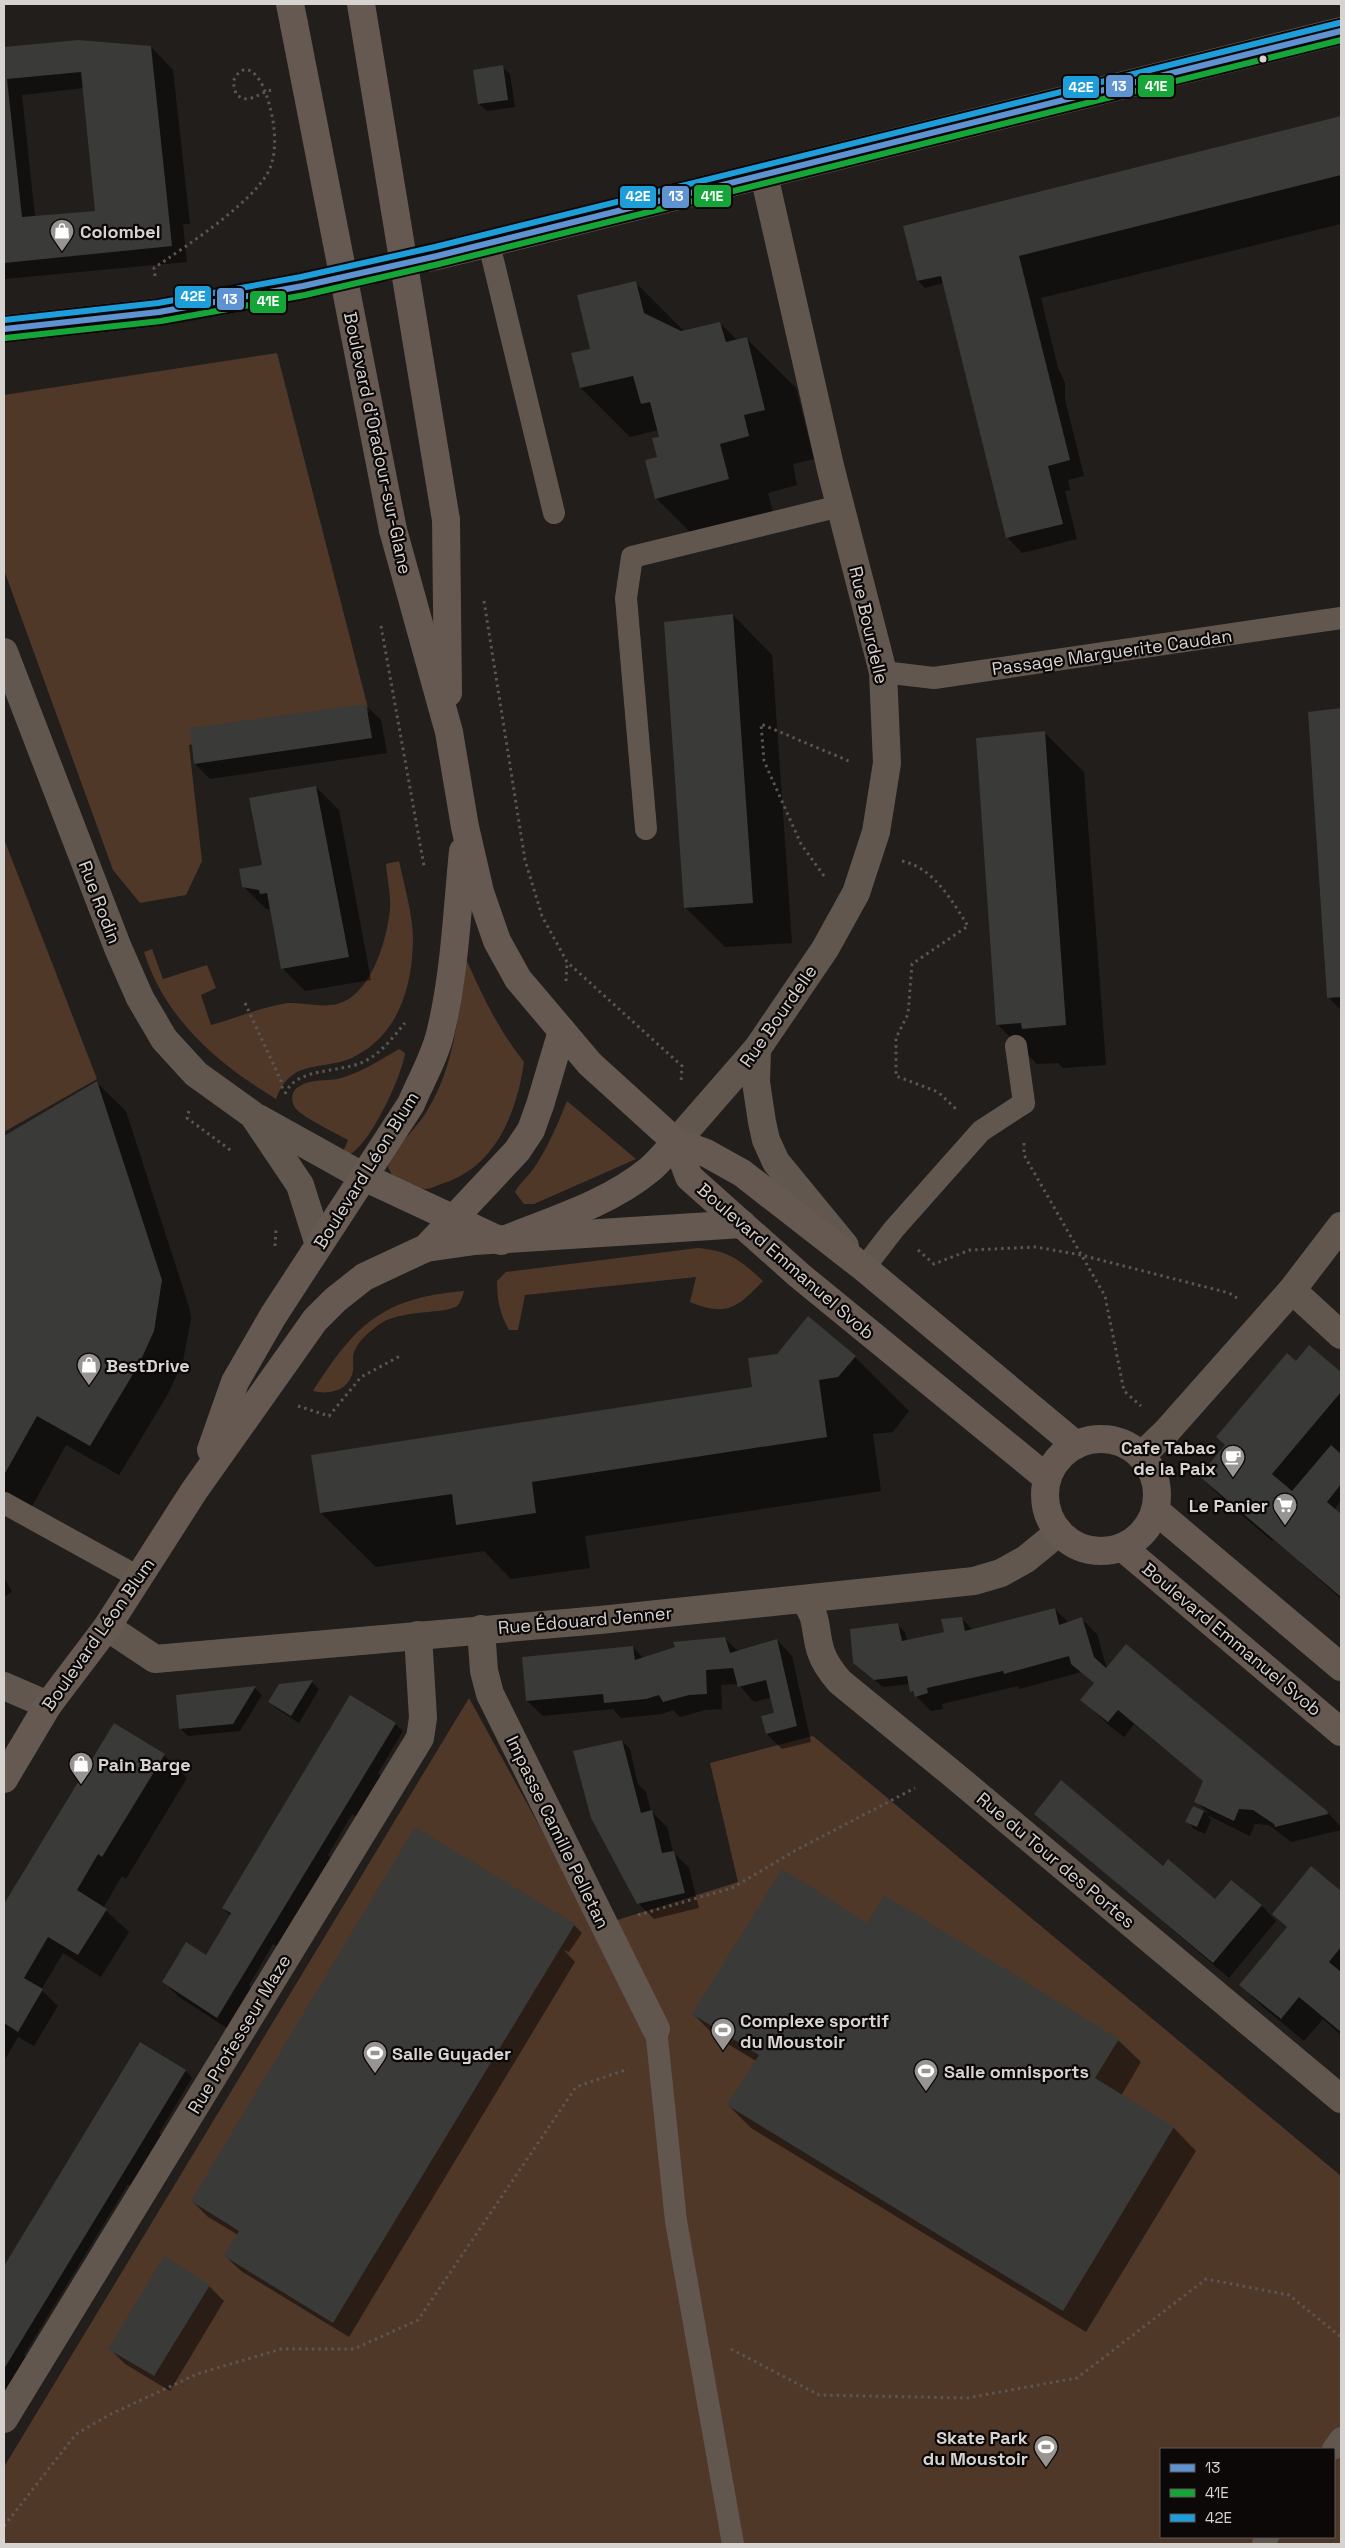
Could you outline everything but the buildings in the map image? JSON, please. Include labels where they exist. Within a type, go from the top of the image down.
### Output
[{"type":"main road","name":"Boulevard d'Oradour-sur-Glane","points":[[290,4],[393,530],[449,732],[465,827],[480,892],[497,941],[518,979],[590,1064],[676,1142]]},
{"type":"main road","name":"Boulevard d'Oradour-sur-Glane","points":[[360,4],[380,111],[410,312],[446,520],[449,732]]},
{"type":"main road","name":"Boulevard Léon Blum","points":[[194,1490],[223,1418],[235,1382],[273,1316],[411,1104],[441,1031],[452,964],[465,827]]},
{"type":"main road","name":"Boulevard Léon Blum","points":[[4,1779],[48,1705],[108,1627],[194,1490],[315,1320],[334,1300],[364,1277],[426,1248],[518,1150],[531,1130],[548,1081],[562,1031]]},
{"type":"main road","points":[[364,1177],[501,1241],[583,1208],[620,1189],[650,1170],[676,1142]]},
{"type":"main road","name":"Boulevard Emmanuel Svob","points":[[676,1142],[689,1177],[800,1276],[1047,1478]]},
{"type":"main road","name":"Boulevard Emmanuel Svob","points":[[676,1142],[706,1153],[742,1173],[864,1268],[1076,1445]]},
{"type":"main road","points":[[426,1248],[475,1241],[501,1241],[742,1224]]},
{"type":"main road","points":[[1093,1439],[1111,1440],[1127,1445],[1141,1456],[1152,1472],[1157,1490],[1155,1510],[1148,1526],[1137,1538],[1122,1547],[1105,1551],[1088,1550],[1072,1543],[1059,1532],[1050,1520],[1046,1507],[1045,1492],[1047,1478],[1059,1458],[1076,1445],[1093,1439]]},
{"type":"main road","points":[[1155,1510],[1341,1667]]},
{"type":"main road","name":"Boulevard Emmanuel Svob","points":[[1122,1547],[1341,1732]]},
{"type":"street","points":[[437,256],[1341,31]]},
{"type":"street","name":"Rue Bourdelle","points":[[676,1142],[757,1049],[825,949],[856,893],[876,832],[887,764],[883,672],[840,506],[780,253],[764,175]]},
{"type":"street","points":[[4,329],[159,312],[303,286]]},
{"type":"street","name":"Rue Rodin","points":[[4,652],[118,948],[140,998],[164,1039],[196,1074],[253,1115],[364,1177]]},
{"type":"street","points":[[757,1049],[756,1082],[762,1122],[766,1140],[776,1162],[864,1268]]},
{"type":"street","name":"Rue Rodin","points":[[253,1115],[300,1185],[319,1246]]},
{"type":"street","points":[[1141,1456],[1167,1431],[1292,1290],[1341,1226]]},
{"type":"street","points":[[1292,1290],[1341,1335]]},
{"type":"street","name":"Rue Édouard Jenner","points":[[108,1627],[155,1659],[481,1628],[600,1620],[803,1600],[974,1581],[1002,1573],[1059,1532]]},
{"type":"street","name":"Rue du Tour des Portes","points":[[803,1600],[814,1612],[821,1651],[828,1669],[840,1682],[1341,2099]]},
{"type":"street","name":"Impasse Camille Pelletan","points":[[481,1628],[486,1684],[656,2029]]},
{"type":"street","name":"Rue Professeur Maze","points":[[4,2419],[420,1738],[424,1718],[418,1635]]},
{"type":"street","points":[[4,1686],[48,1705]]},
{"type":"lane","points":[[489,244],[554,513]]},
{"type":"lane","points":[[646,829],[626,598],[632,557],[840,506]]},
{"type":"lane","name":"Passage Marguerite Caudan","points":[[883,672],[934,678],[1341,618]]},
{"type":"lane","points":[[864,1268],[894,1229],[981,1131],[1024,1103],[1016,1046]]},
{"type":"lane","points":[[4,1503],[140,1578]]},
{"type":"lane","points":[[656,2029],[676,2221],[734,2544]]},
{"type":"path","points":[[159,312],[154,268],[224,218],[259,185],[272,164],[274,131],[270,105],[260,78],[251,71],[240,73],[236,77],[233,88],[240,98],[252,99],[261,92]]},
{"type":"path","points":[[483,594],[525,860],[542,916],[567,962],[682,1066],[680,1085]]},
{"type":"path","points":[[380,622],[425,872]]},
{"type":"path","points":[[856,893],[825,878],[801,844],[764,761],[761,724],[849,762],[887,764]]},
{"type":"path","points":[[868,854],[909,862],[941,885],[968,926],[912,964],[908,1014],[896,1038],[896,1076],[938,1092],[981,1131]]},
{"type":"path","points":[[282,1131],[284,1096],[294,1081],[315,1073],[342,1069],[364,1062],[386,1045],[408,1019]]},
{"type":"path","points":[[196,1074],[187,1118],[238,1155]]},
{"type":"path","points":[[1024,1103],[1024,1155],[1105,1296],[1124,1391],[1167,1431]]},
{"type":"path","points":[[272,1254],[275,1246],[276,1221]]},
{"type":"path","points":[[894,1229],[934,1264],[970,1250],[1036,1247],[1081,1255],[1229,1293],[1267,1317]]},
{"type":"path","points":[[302,1399],[298,1406],[329,1416],[361,1377],[402,1355]]},
{"type":"path","points":[[603,1924],[732,1888],[798,1849],[949,1771]]},
{"type":"path","points":[[4,2526],[76,2434],[111,2414],[197,2374],[281,2349],[354,2349],[418,2320],[576,2087],[659,2058]]},
{"type":"path","points":[[696,2329],[819,2395],[967,2398],[1077,2378],[1206,2279],[1289,2295],[1341,2337]]},
{"type":"shaded area","points":[[277,353],[369,712],[189,745],[202,861],[186,895],[140,903],[113,870],[4,570],[4,395]]},
{"type":"shaded area","points":[[4,839],[97,1079],[4,1132]]},
{"type":"shaded area","points":[[399,861],[413,937],[408,985],[396,1015],[388,1029],[364,1051],[347,1060],[305,1069],[296,1073],[288,1078],[276,1099],[234,1071],[196,1038],[165,998],[153,976],[144,952],[152,949],[163,979],[207,965],[216,988],[201,995],[211,1025],[288,1003],[331,1005],[349,999],[368,979],[381,951],[390,909],[386,864]]},
{"type":"shaded area","points":[[466,959],[506,1037],[524,1062],[521,1081],[509,1118],[501,1135],[490,1150],[477,1164],[462,1175],[432,1188],[421,1189],[393,1177],[388,1167],[399,1146],[423,1118],[437,1093],[444,1075],[458,1018]]},
{"type":"shaded area","points":[[399,1049],[405,1053],[403,1063],[377,1122],[360,1146],[351,1154],[341,1157],[348,1140],[313,1121],[296,1109],[293,1103],[293,1093],[297,1088],[310,1082],[336,1079],[349,1075]]},
{"type":"shaded area","points":[[567,1101],[636,1159],[534,1204],[524,1204],[515,1192],[534,1169],[541,1157]]},
{"type":"shaded area","points":[[698,1248],[727,1254],[748,1267],[763,1281],[746,1298],[731,1307],[723,1309],[703,1307],[690,1302],[696,1277],[525,1295],[518,1330],[509,1330],[503,1318],[498,1301],[497,1281],[506,1272]]},
{"type":"shaded area","points":[[464,1291],[459,1304],[453,1308],[410,1314],[386,1320],[358,1344],[353,1354],[351,1378],[343,1387],[332,1392],[313,1391],[343,1348],[374,1318],[412,1300]]},
{"type":"shaded area","name":"Complexe sportif du Moustoir","points":[[469,1698],[595,1927],[738,1882],[710,1763],[813,1736],[1341,2176],[1341,2544],[4,2544],[4,2467]]},
{"type":"tunnel","points":[[303,286],[437,256]]},
{"type":"transit line","name":"42E","points":[[4,320],[158,303],[301,277],[435,247],[1339,23]]},
{"type":"transit line","name":"13","points":[[4,329],[159,312],[303,286],[437,256],[1341,31]]},
{"type":"transit line","name":"41E","points":[[5,338],[161,321],[305,295],[439,264],[1341,40]]},
{"type":"place","name":"Colombel","points":[[62,252]]},
{"type":"place","name":"BestDrive","points":[[89,1386]]},
{"type":"place","name":"Cafe Tabac de la Paix","points":[[1233,1478]]},
{"type":"place","name":"Le Panier","points":[[1285,1526]]},
{"type":"place","name":"Pain Barge","points":[[81,1785]]},
{"type":"place","name":"Complexe sportif du Moustoir","points":[[723,2051]]},
{"type":"place","name":"Salle Guyader","points":[[375,2074]]},
{"type":"place","name":"Salle omnisports","points":[[926,2092]]},
{"type":"place","name":"Skate Park du Moustoir","points":[[1046,2468]]}]
